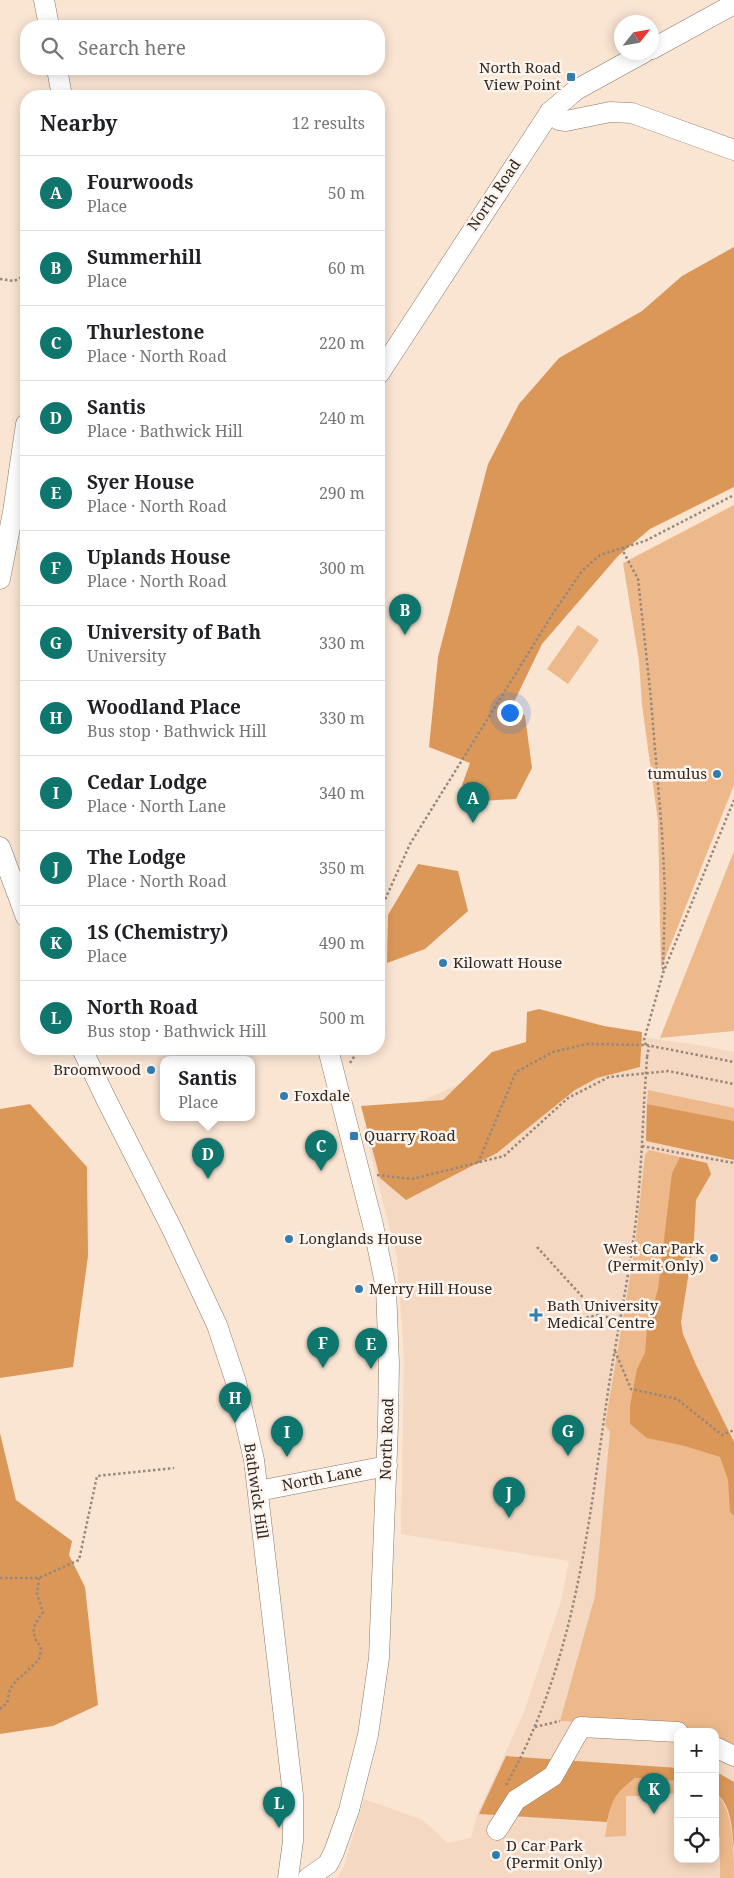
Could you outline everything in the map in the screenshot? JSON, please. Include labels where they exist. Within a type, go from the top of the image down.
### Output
[{"type":"street","points":[[44,0],[48,20]]},
{"type":"street","points":[[659,45],[734,4]]},
{"type":"street","name":"North Road","points":[[385,365],[550,112],[576,90],[630,60]]},
{"type":"street","points":[[58,75],[61,90]]},
{"type":"street","points":[[550,112],[559,120],[566,121],[610,112],[632,113],[734,150]]},
{"type":"street","points":[[0,579],[20,465]]},
{"type":"street","points":[[0,847],[20,901]]},
{"type":"street","name":"Bathwick Hill","points":[[85,1055],[217,1325],[243,1408],[254,1460],[293,1795],[293,1841],[288,1878]]},
{"type":"street","name":"North Road","points":[[308,1878],[328,1864],[334,1852],[349,1810],[368,1735],[379,1658],[387,1466],[389,1364],[386,1288],[360,1173],[330,1055]]},
{"type":"street","name":"North Lane","points":[[258,1491],[387,1466]]},
{"type":"street","points":[[497,1830],[516,1800],[553,1776],[581,1727],[674,1732]]},
{"type":"street","points":[[719,1749],[734,1756]]},
{"type":"path","points":[[0,279],[14,281],[20,278]]},
{"type":"path","points":[[385,900],[410,844],[552,615],[582,571],[600,555],[623,546],[645,541],[734,495]]},
{"type":"path","points":[[623,546],[624,554],[638,579],[650,689],[664,882],[663,972]]},
{"type":"path","points":[[502,1792],[535,1727],[571,1617],[582,1563],[614,1349],[635,1228],[647,1057],[647,1045],[644,1040],[663,972],[734,800]]},
{"type":"path","points":[[478,1163],[516,1072],[553,1052],[587,1044],[647,1045],[734,1062]]},
{"type":"path","points":[[360,1173],[412,1179],[504,1156],[568,1098],[609,1076],[668,1071],[734,1084]]},
{"type":"path","points":[[642,1146],[734,1163]]},
{"type":"path","points":[[537,1247],[599,1315]]},
{"type":"path","points":[[552,1324],[599,1315],[619,1320]]},
{"type":"path","points":[[614,1349],[631,1389],[677,1399],[722,1435],[734,1430]]},
{"type":"path","points":[[0,1578],[39,1578],[79,1560],[97,1476],[174,1468]]},
{"type":"path","points":[[0,1710],[7,1703],[10,1689],[16,1681],[39,1660],[41,1648],[33,1636],[34,1625],[43,1612],[37,1594],[39,1578]]},
{"type":"path","points":[[535,1727],[560,1721]]},
{"type":"shaded area","points":[[734,247],[734,487],[650,529],[618,556],[542,644],[514,702],[525,716],[532,768],[516,799],[481,801],[462,785],[470,763],[429,747],[438,657],[488,464],[519,404],[559,358],[642,311],[682,276]]},
{"type":"shaded area","points":[[734,505],[734,785],[661,969],[658,821],[642,705],[639,661],[623,563]]},
{"type":"shaded area","points":[[578,625],[599,640],[568,684],[547,669]]},
{"type":"shaded area","points":[[734,851],[734,1031],[660,1038]]},
{"type":"shaded area","points":[[418,864],[458,871],[468,911],[425,949],[387,963],[388,915]]},
{"type":"shaded area","points":[[539,1009],[604,1026],[642,1032],[640,1067],[597,1078],[575,1090],[497,1153],[406,1200],[380,1178],[361,1106],[443,1100],[492,1052],[526,1042],[527,1012]]},
{"type":"shaded area","points":[[620,1034],[734,1052],[734,1878],[337,1878],[344,1866],[364,1799],[423,1820],[447,1843],[471,1838],[477,1815],[524,1712],[561,1601],[569,1561],[401,1534],[404,1357],[397,1257],[364,1127],[515,1059]]},
{"type":"shaded area","points":[[648,1090],[734,1108],[734,1121],[647,1104]]},
{"type":"shaded area","points":[[30,1104],[87,1167],[88,1256],[73,1367],[0,1378],[0,1109]]},
{"type":"shaded area","points":[[647,1104],[734,1121],[734,1160],[646,1141]]},
{"type":"shaded area","points":[[649,1150],[680,1157],[656,1365],[734,1462],[734,1749],[719,1743],[719,1728],[685,1728],[680,1726],[560,1721],[595,1596],[610,1432],[605,1425],[634,1254],[645,1155]]},
{"type":"shaded area","points":[[680,1157],[707,1163],[711,1174],[696,1200],[694,1239],[681,1322],[683,1334],[696,1365],[734,1442],[734,1516],[730,1512],[728,1480],[720,1457],[685,1446],[647,1438],[630,1424],[630,1406],[637,1369],[645,1353],[647,1328],[658,1289],[672,1173]]},
{"type":"shaded area","points":[[0,1433],[16,1500],[72,1541],[69,1555],[85,1587],[98,1705],[53,1726],[0,1734]]},
{"type":"shaded area","points":[[506,1756],[674,1768],[674,1781],[635,1778],[616,1797],[607,1822],[479,1814]]},
{"type":"shaded area","points":[[719,1773],[734,1782],[734,1848],[728,1810],[719,1796]]},
{"type":"shaded area","points":[[635,1778],[674,1781],[674,1794],[664,1794],[664,1788],[656,1788],[657,1796],[626,1796],[626,1836],[605,1837],[612,1803],[626,1785]]},
{"type":"shaded area","points":[[719,1797],[726,1809],[732,1832],[734,1878],[720,1878]]},
{"type":"place","name":"North Road View Point","points":[[571,77]]},
{"type":"place","name":"Summerhill","points":[[405,635]]},
{"type":"place","name":"tumulus","points":[[717,774]]},
{"type":"place","name":"Fourwoods","points":[[473,823]]},
{"type":"place","name":"Kilowatt House","points":[[443,963]]},
{"type":"place","name":"Broomwood","points":[[151,1070]]},
{"type":"place","name":"Foxdale","points":[[284,1096]]},
{"type":"place","name":"Quarry Road","points":[[354,1136]]},
{"type":"place","name":"Thurlestone","points":[[321,1171]]},
{"type":"place","name":"Santis","points":[[208,1179]]},
{"type":"place","name":"Longlands House","points":[[289,1239]]},
{"type":"place","name":"West Car Park (Permit Only)","points":[[714,1258]]},
{"type":"place","name":"Merry Hill House","points":[[359,1289]]},
{"type":"place","name":"Bath University Medical Centre","points":[[536,1315]]},
{"type":"place","name":"Uplands House","points":[[323,1368]]},
{"type":"place","name":"Syer House","points":[[371,1369]]},
{"type":"place","name":"Woodland Place","points":[[235,1423]]},
{"type":"place","name":"University of Bath","points":[[568,1456]]},
{"type":"place","name":"Cedar Lodge","points":[[287,1457]]},
{"type":"place","name":"The Lodge","points":[[509,1518]]},
{"type":"place","name":"1S (Chemistry)","points":[[654,1814]]},
{"type":"place","name":"North Road","points":[[279,1828]]},
{"type":"place","name":"D Car Park (Permit Only)","points":[[496,1855]]}]
